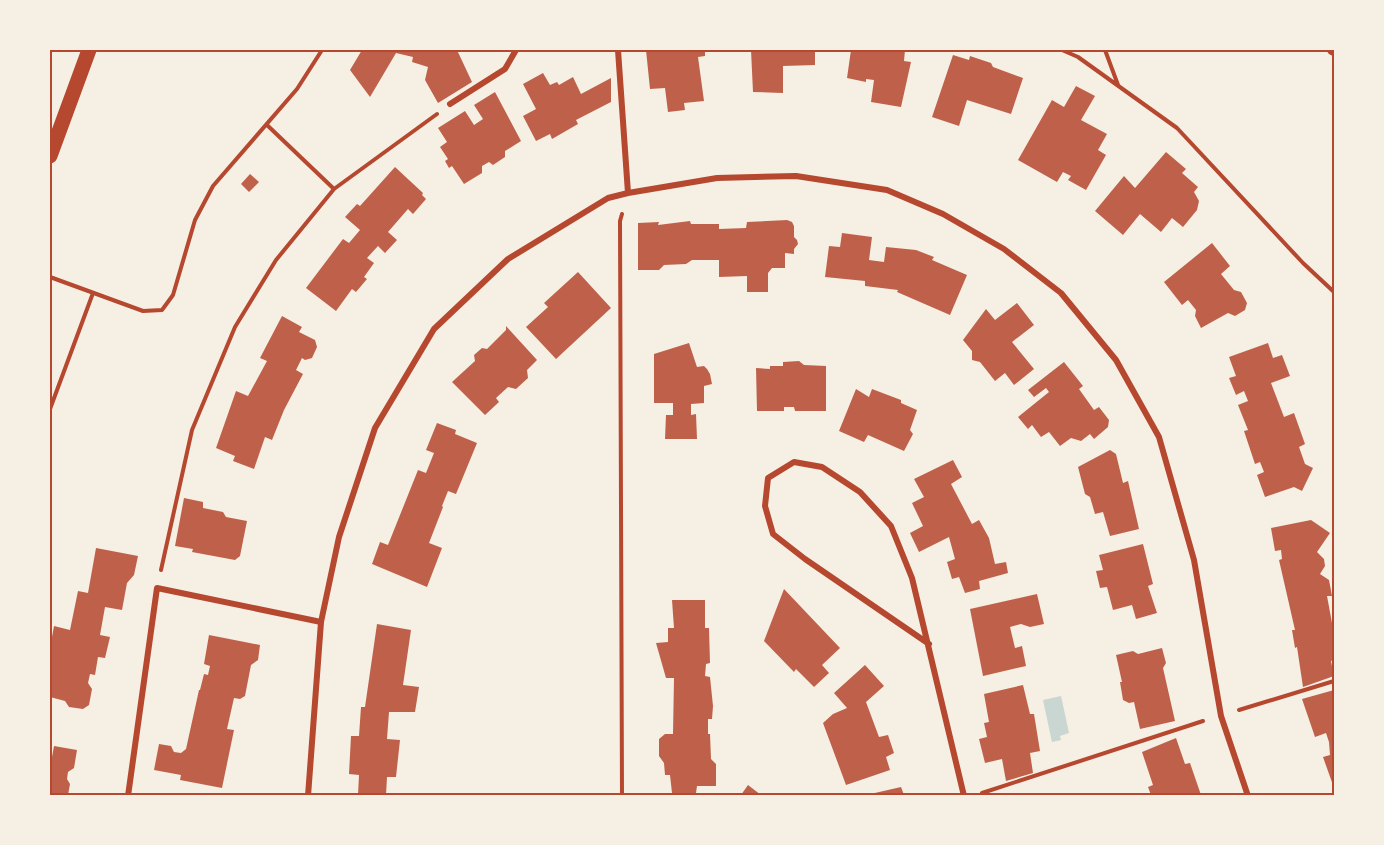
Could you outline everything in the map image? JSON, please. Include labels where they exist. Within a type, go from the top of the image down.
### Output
[{"type":"main road","points":[[50,156],[89,50]]},
{"type":"street","points":[[450,104],[506,69],[516,50]]},
{"type":"street","points":[[618,50],[628,193]]},
{"type":"street","points":[[308,795],[321,622],[339,537],[375,428],[434,329],[508,259],[608,198],[717,178],[796,176],[887,190],[943,214],[1004,249],[1061,293],[1116,360],[1158,437],[1194,560],[1221,716],[1248,795]]},
{"type":"street","points":[[929,644],[805,559],[773,534],[765,506],[768,478],[794,462],[822,467],[860,492],[891,526],[912,578],[929,644],[964,795]]},
{"type":"street","points":[[128,795],[157,588],[321,622]]},
{"type":"path","points":[[50,276],[143,311],[162,310],[173,295],[195,220],[213,186],[297,89],[322,50]]},
{"type":"path","points":[[1062,50],[1078,57],[1176,128],[1303,263],[1335,292]]},
{"type":"path","points":[[1105,50],[1118,86]]},
{"type":"path","points":[[157,588],[192,430],[235,327],[276,260],[334,189],[450,104]]},
{"type":"path","points":[[267,125],[334,189]]},
{"type":"path","points":[[622,795],[620,221],[628,193]]},
{"type":"path","points":[[50,409],[93,293]]},
{"type":"path","points":[[976,795],[1335,681]]},
{"type":"shaded area","points":[[1061,696],[1069,733],[1060,736],[1061,740],[1052,742],[1043,700]]},
{"type":"building","points":[[362,50],[457,50],[472,82],[438,103],[425,80],[428,67],[412,62],[413,57],[396,53],[370,97],[350,70]]},
{"type":"building","points":[[646,50],[705,50],[705,56],[698,57],[704,101],[684,103],[685,110],[668,112],[665,88],[650,89]]},
{"type":"building","points":[[751,50],[815,50],[815,65],[783,66],[783,93],[753,92]]},
{"type":"building","points":[[851,50],[905,50],[904,61],[911,62],[901,107],[871,102],[874,80],[866,79],[866,82],[847,78]]},
{"type":"building","points":[[953,55],[969,60],[970,56],[1023,78],[1011,114],[967,100],[959,126],[932,117]]},
{"type":"building","points":[[543,73],[550,85],[557,82],[559,85],[573,77],[581,94],[611,78],[611,102],[576,120],[578,124],[552,139],[550,134],[536,141],[523,116],[536,109],[523,84]]},
{"type":"building","points":[[1076,86],[1095,96],[1081,120],[1107,134],[1098,150],[1106,155],[1086,190],[1068,180],[1071,176],[1063,172],[1057,182],[1018,160],[1052,100],[1064,107]]},
{"type":"building","points":[[495,92],[521,141],[505,151],[505,157],[493,165],[489,162],[482,166],[482,173],[464,184],[452,166],[449,168],[445,161],[448,159],[440,147],[447,142],[438,128],[465,111],[474,125],[483,119],[474,105]]},
{"type":"building","points":[[1166,152],[1186,169],[1182,173],[1198,187],[1194,192],[1199,201],[1197,210],[1183,227],[1172,218],[1161,232],[1140,214],[1123,235],[1095,211],[1124,176],[1135,188]]},
{"type":"building","points":[[395,167],[423,193],[426,199],[413,214],[408,209],[388,232],[397,240],[385,253],[378,246],[367,258],[374,263],[364,277],[367,279],[356,292],[352,289],[336,311],[306,288],[343,239],[349,243],[360,230],[345,217],[357,204],[360,206]]},
{"type":"building","points":[[250,174],[259,182],[249,192],[241,184]]},
{"type":"building","points":[[787,220],[794,226],[794,237],[798,244],[794,249],[794,254],[785,253],[785,268],[772,268],[768,273],[768,292],[747,292],[747,276],[719,277],[719,260],[692,260],[686,264],[664,265],[659,270],[638,270],[638,223],[659,222],[658,225],[690,221],[691,224],[719,224],[719,229],[746,228],[747,222]]},
{"type":"building","points":[[842,233],[872,237],[869,260],[884,262],[886,247],[916,250],[934,257],[932,260],[967,275],[950,315],[897,292],[898,290],[865,286],[865,281],[825,277],[829,246],[840,247]]},
{"type":"building","points":[[1212,243],[1230,266],[1221,274],[1234,290],[1241,292],[1247,303],[1245,310],[1235,316],[1228,313],[1201,328],[1195,316],[1196,310],[1188,300],[1182,305],[1164,282]]},
{"type":"building","points":[[578,272],[611,308],[556,359],[526,327],[548,307],[544,303]]},
{"type":"building","points":[[1017,303],[1034,325],[1012,342],[1034,369],[1014,385],[1005,373],[995,381],[980,362],[972,360],[972,351],[963,340],[986,309],[995,320]]},
{"type":"building","points":[[282,316],[302,327],[299,332],[315,340],[317,347],[312,358],[305,360],[302,358],[296,370],[303,374],[284,410],[272,440],[265,437],[254,469],[233,461],[235,456],[216,448],[236,391],[248,396],[267,361],[260,358]]},
{"type":"building","points":[[506,326],[537,360],[527,370],[528,378],[516,389],[508,387],[496,398],[499,402],[485,415],[452,382],[475,361],[474,355],[482,348],[487,349],[506,330]]},
{"type":"building","points":[[689,343],[697,367],[704,366],[707,369],[712,384],[704,386],[704,403],[691,404],[691,415],[696,414],[697,439],[665,439],[666,415],[673,415],[673,403],[654,403],[654,354]]},
{"type":"building","points":[[1268,343],[1273,358],[1282,355],[1290,376],[1271,383],[1284,417],[1294,413],[1305,444],[1299,447],[1305,464],[1313,468],[1302,491],[1294,487],[1265,497],[1257,475],[1264,472],[1260,462],[1255,464],[1244,431],[1248,430],[1238,405],[1248,401],[1244,391],[1236,395],[1229,378],[1236,376],[1229,357]]},
{"type":"building","points":[[799,361],[804,365],[826,366],[826,411],[795,411],[794,407],[784,407],[784,411],[757,411],[756,368],[770,369],[770,366],[783,366],[783,362]]},
{"type":"building","points":[[1064,362],[1083,386],[1079,389],[1094,410],[1099,407],[1109,420],[1108,427],[1094,439],[1090,434],[1081,441],[1071,438],[1060,446],[1049,432],[1041,437],[1032,425],[1028,429],[1018,417],[1049,392],[1046,388],[1034,397],[1028,390]]},
{"type":"building","points":[[856,389],[869,397],[872,389],[901,400],[901,403],[917,410],[910,430],[913,434],[904,451],[868,435],[864,442],[839,431]]},
{"type":"building","points":[[437,423],[456,430],[455,434],[477,443],[456,494],[448,491],[429,543],[442,548],[427,587],[372,564],[380,542],[388,545],[418,470],[426,473],[434,453],[426,450]]},
{"type":"building","points":[[1110,450],[1116,454],[1123,483],[1128,481],[1139,529],[1110,536],[1103,512],[1095,514],[1090,497],[1085,494],[1078,467]]},
{"type":"building","points":[[953,460],[962,477],[951,484],[972,524],[979,520],[989,538],[995,564],[1006,562],[1008,573],[979,581],[980,589],[965,593],[959,577],[952,579],[947,562],[955,559],[949,537],[919,552],[910,533],[923,526],[912,503],[924,497],[914,479]]},
{"type":"building","points":[[184,498],[203,502],[203,508],[223,512],[226,517],[247,521],[240,556],[235,560],[192,552],[193,549],[175,546]]},
{"type":"building","points":[[1311,520],[1330,533],[1317,552],[1324,559],[1325,566],[1320,574],[1329,580],[1332,596],[1327,596],[1332,623],[1334,623],[1334,660],[1331,661],[1334,676],[1303,687],[1292,630],[1295,630],[1279,560],[1282,559],[1281,550],[1275,551],[1271,528]]},
{"type":"building","points":[[1143,544],[1153,584],[1148,586],[1157,613],[1136,619],[1132,605],[1113,610],[1107,587],[1100,588],[1096,571],[1103,570],[1099,555]]},
{"type":"building","points":[[96,548],[138,556],[134,575],[127,583],[122,610],[105,607],[100,635],[110,637],[105,658],[98,657],[95,675],[90,674],[88,683],[92,689],[89,705],[83,709],[69,707],[65,701],[50,697],[52,670],[50,669],[50,648],[54,626],[70,630],[78,591],[88,593]]},
{"type":"building","points":[[784,589],[840,648],[822,665],[829,673],[814,687],[796,669],[794,672],[764,641]]},
{"type":"building","points":[[1037,594],[1044,624],[1030,627],[1021,624],[1010,627],[1015,648],[1022,646],[1026,666],[983,676],[970,609]]},
{"type":"building","points":[[672,600],[705,600],[705,628],[709,628],[710,663],[706,664],[705,676],[710,677],[713,706],[712,719],[708,719],[708,734],[710,734],[711,759],[716,764],[716,786],[697,786],[696,793],[672,793],[670,775],[665,775],[664,763],[659,756],[659,739],[665,734],[673,734],[674,678],[666,678],[656,643],[668,642],[668,628],[674,628]]},
{"type":"building","points":[[377,624],[411,630],[403,685],[419,687],[415,712],[389,712],[387,739],[400,740],[396,777],[387,777],[386,795],[358,795],[359,775],[349,774],[351,736],[359,736],[361,707],[365,707]]},
{"type":"building","points":[[209,635],[260,645],[258,660],[251,665],[245,696],[240,699],[234,698],[227,729],[234,730],[222,788],[180,780],[181,775],[154,770],[159,744],[171,746],[174,752],[181,753],[186,749],[199,690],[204,674],[208,675],[210,666],[204,664]]},
{"type":"building","points":[[1162,648],[1166,663],[1163,668],[1175,721],[1140,729],[1134,702],[1129,703],[1123,700],[1116,655],[1133,651],[1138,654]]},
{"type":"building","points":[[865,665],[884,686],[866,702],[879,737],[888,735],[894,753],[886,757],[890,770],[846,785],[823,723],[833,714],[847,708],[834,693]]},
{"type":"building","points":[[1023,685],[1030,714],[1034,714],[1040,751],[1030,753],[1033,773],[1006,781],[1002,759],[985,763],[979,739],[987,737],[984,723],[989,722],[984,694]]},
{"type":"building","points":[[1334,690],[1334,788],[1323,757],[1330,755],[1326,733],[1315,737],[1302,699]]},
{"type":"building","points":[[1176,738],[1185,764],[1190,763],[1201,795],[1151,795],[1148,787],[1153,785],[1142,752]]},
{"type":"building","points":[[54,746],[77,750],[74,768],[68,772],[67,779],[70,784],[68,795],[50,795],[50,756],[52,757]]},
{"type":"building","points":[[748,785],[761,795],[741,795]]},
{"type":"building","points":[[901,787],[904,795],[866,795]]}]
